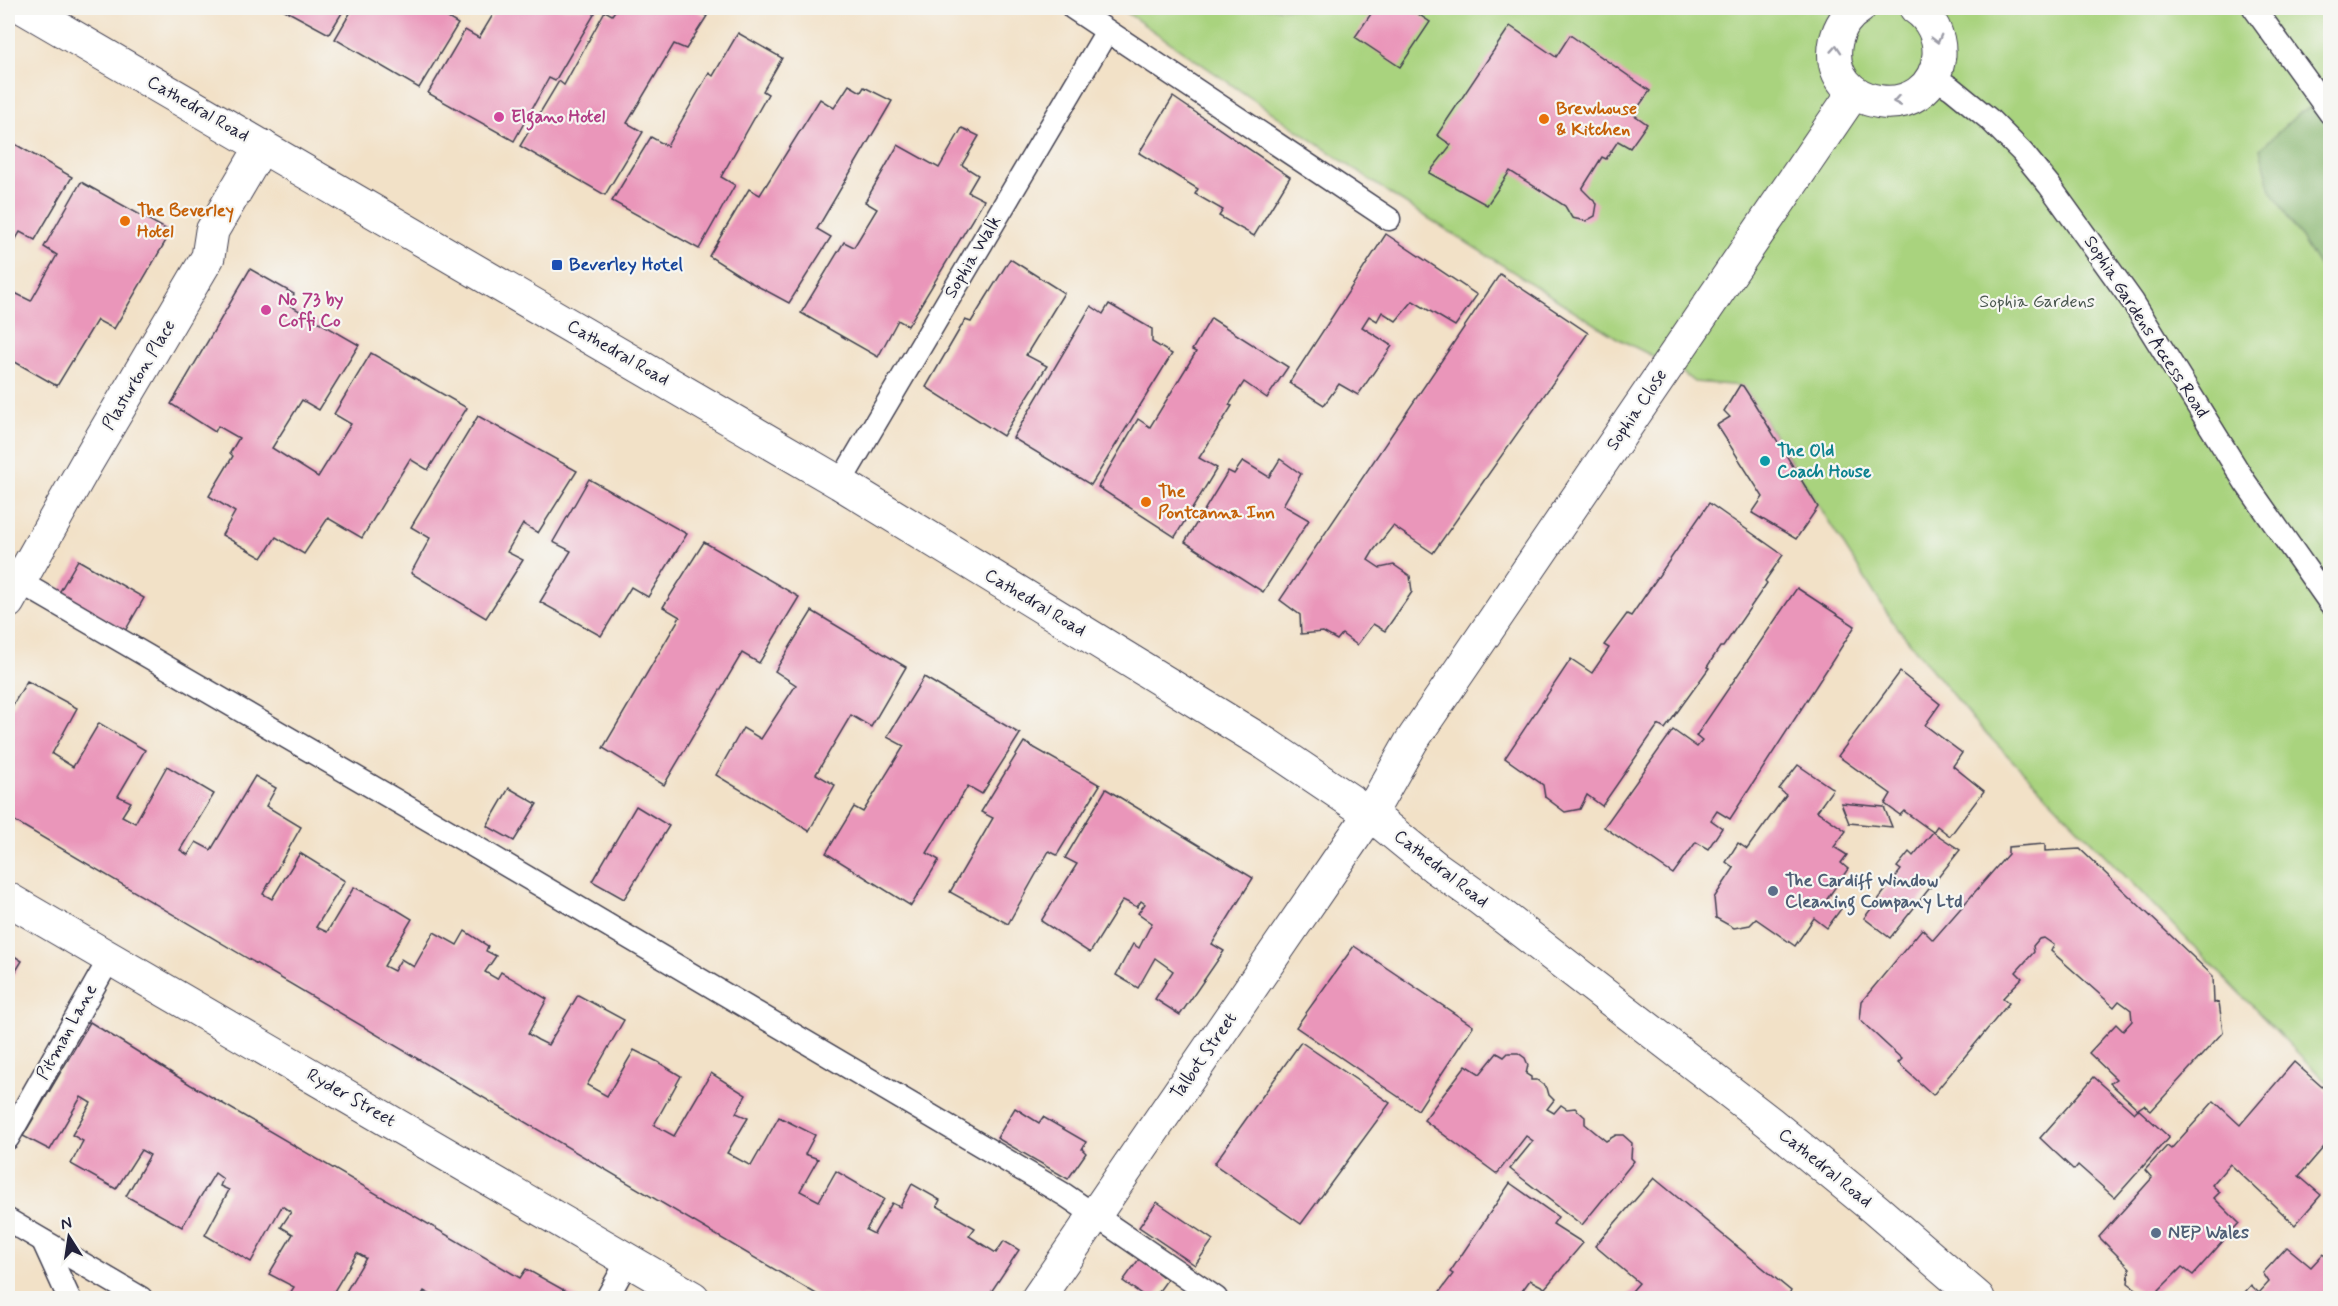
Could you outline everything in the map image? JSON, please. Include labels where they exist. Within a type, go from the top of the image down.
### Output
[{"type":"street","name":"Cathedral Road","points":[[24,8],[840,483],[1266,744],[1370,814],[1435,867],[1479,898],[1769,1122],[1875,1209],[1978,1299]]},
{"type":"street","points":[[1859,8],[1845,18],[1838,32],[1834,50],[1837,66],[1844,81],[1854,92],[1868,100],[1897,102],[1911,98],[1923,90],[1933,77],[1938,62],[1939,48],[1936,32],[1928,19],[1916,8]]},
{"type":"street","name":"Sophia Close","points":[[1370,814],[1411,742],[1854,92]]},
{"type":"street","name":"Plasturton Place","points":[[11,586],[208,257],[212,231],[262,146]]},
{"type":"street","name":"Talbot Street","points":[[1038,1299],[1370,814]]},
{"type":"street","name":"Ryder Street","points":[[8,899],[693,1299]]},
{"type":"lane","points":[[1073,8],[1389,219]]},
{"type":"lane","points":[[2254,8],[2331,113]]},
{"type":"lane","name":"Sophia Walk","points":[[840,483],[1107,31]]},
{"type":"lane","name":"Sophia Gardens Access Road","points":[[1933,77],[1951,88],[1989,119],[2022,152],[2049,185],[2133,302],[2245,482],[2331,603]]},
{"type":"lane","points":[[11,586],[422,816],[1095,1214],[1216,1299]]},
{"type":"lane","name":"Pitman Lane","points":[[8,1138],[110,958]]},
{"type":"lane","points":[[8,1220],[141,1299]]},
{"type":"lane","points":[[43,1241],[69,1299]]},
{"type":"lane","points":[[607,1299],[628,1260]]},
{"type":"green space","name":"Sophia Gardens","points":[[1120,8],[2330,8],[2330,1086],[1973,720],[1890,618],[1743,386],[1694,382],[1678,369],[1617,338],[1392,195]]},
{"type":"green space","points":[[2317,103],[2330,124],[2330,277],[2317,264],[2271,190],[2260,149],[2299,113]]},
{"type":"building","points":[[281,8],[345,8],[329,34]]},
{"type":"building","points":[[353,8],[447,8],[443,15],[458,24],[419,88],[335,39]]},
{"type":"building","points":[[497,8],[598,8],[555,81],[549,78],[514,141],[428,93],[465,30],[479,38]]},
{"type":"building","points":[[617,8],[691,8],[707,16],[686,49],[674,44],[627,123],[643,132],[605,195],[520,146],[559,81],[564,85],[605,11],[612,15]]},
{"type":"building","points":[[1375,8],[1409,8],[1430,22],[1400,67],[1355,37]]},
{"type":"building","name":"Brewhouse & Kitchen","points":[[1510,26],[1556,57],[1570,35],[1650,91],[1633,114],[1647,124],[1630,148],[1618,141],[1606,159],[1602,157],[1582,189],[1597,204],[1595,216],[1586,221],[1572,218],[1565,206],[1510,171],[1487,205],[1429,173],[1451,145],[1437,135]]},
{"type":"building","points":[[738,33],[782,58],[763,91],[768,94],[721,177],[735,185],[699,249],[612,201],[651,137],[667,146],[709,73],[713,76]]},
{"type":"building","points":[[849,85],[861,92],[864,87],[892,101],[817,229],[831,237],[789,303],[709,256],[749,189],[760,195],[820,99],[834,108]]},
{"type":"building","points":[[1173,97],[1290,177],[1254,236],[1219,216],[1223,210],[1195,194],[1198,189],[1139,153]]},
{"type":"building","points":[[962,128],[979,136],[962,165],[978,175],[968,192],[984,200],[908,326],[898,320],[878,357],[801,313],[844,242],[854,247],[877,209],[865,202],[898,145],[939,168]]},
{"type":"building","points":[[8,140],[72,177],[35,240],[20,232],[8,253]]},
{"type":"building","points":[[81,182],[171,232],[114,329],[97,320],[57,386],[8,358],[8,339],[12,330],[8,328],[8,305],[15,293],[31,301],[57,255],[44,247]]},
{"type":"building","points":[[1386,234],[1477,295],[1455,326],[1413,301],[1396,321],[1382,312],[1377,321],[1369,316],[1362,327],[1392,346],[1358,395],[1339,384],[1324,405],[1289,383]]},
{"type":"building","points":[[1010,259],[1064,293],[1026,355],[1047,366],[1003,436],[926,387],[965,320],[971,322]]},
{"type":"building","points":[[250,269],[294,294],[289,305],[359,345],[319,410],[302,400],[272,448],[318,477],[351,424],[334,414],[371,353],[467,408],[428,470],[410,459],[362,538],[328,518],[304,554],[276,537],[262,558],[222,535],[235,512],[209,496],[233,456],[230,453],[239,438],[218,426],[215,432],[171,404]]},
{"type":"building","points":[[1500,274],[1588,333],[1433,553],[1393,526],[1374,550],[1368,560],[1380,568],[1394,565],[1410,576],[1412,592],[1385,631],[1373,624],[1357,645],[1342,634],[1337,640],[1323,632],[1301,634],[1300,615],[1280,600]]},
{"type":"building","points":[[1109,304],[1152,329],[1152,342],[1172,354],[1091,485],[1013,438],[1091,306],[1103,314]]},
{"type":"building","points":[[1211,318],[1288,367],[1267,398],[1244,382],[1229,405],[1232,406],[1199,458],[1217,468],[1175,537],[1098,487],[1138,419],[1150,427],[1196,352],[1192,350]]},
{"type":"building","name":"The Old Coach House","points":[[1740,385],[1754,403],[1818,507],[1796,539],[1752,513],[1763,497],[1717,425],[1730,417],[1724,411]]},
{"type":"building","points":[[478,416],[577,471],[538,533],[523,524],[507,552],[523,560],[486,618],[411,573],[430,538],[411,527]]},
{"type":"building","points":[[1280,459],[1301,474],[1283,505],[1309,520],[1263,592],[1185,542],[1228,471],[1234,474],[1243,461],[1269,477]]},
{"type":"building","points":[[589,479],[687,534],[648,597],[631,587],[601,636],[540,602],[571,551],[553,542]]},
{"type":"building","points":[[1709,503],[1783,555],[1765,581],[1767,583],[1723,647],[1720,647],[1707,667],[1709,668],[1665,729],[1658,725],[1602,806],[1587,795],[1580,809],[1565,812],[1545,797],[1543,785],[1505,758],[1571,659],[1592,673],[1609,648],[1604,645],[1627,614],[1631,616]]},
{"type":"building","points":[[704,542],[799,597],[759,663],[742,653],[664,785],[603,748],[680,617],[663,607]]},
{"type":"building","points":[[78,560],[144,598],[125,631],[59,593]]},
{"type":"building","points":[[1797,588],[1855,626],[1730,819],[1717,811],[1711,820],[1722,828],[1708,849],[1696,842],[1673,874],[1604,827],[1673,730],[1697,747],[1702,741],[1696,736]]},
{"type":"building","points":[[812,611],[906,667],[871,727],[851,715],[816,774],[835,785],[809,831],[716,775],[743,728],[761,739],[796,685],[775,671]]},
{"type":"building","points":[[1900,672],[1940,704],[1925,725],[1962,753],[1953,766],[1984,791],[1950,836],[1937,826],[1933,832],[1904,811],[1900,815],[1885,804],[1891,794],[1838,756]]},
{"type":"building","points":[[924,677],[1020,734],[982,794],[968,786],[927,853],[939,860],[911,906],[826,853],[854,807],[863,812],[904,746],[887,737]]},
{"type":"building","points":[[27,681],[77,708],[52,754],[73,767],[99,723],[145,750],[118,796],[131,802],[122,816],[135,823],[167,766],[214,794],[180,850],[188,855],[196,842],[211,850],[255,776],[276,788],[266,806],[301,827],[263,894],[272,899],[300,853],[345,881],[316,927],[327,932],[354,887],[412,919],[384,966],[394,971],[401,959],[414,967],[434,932],[457,945],[465,931],[488,946],[486,951],[496,956],[485,972],[497,979],[501,972],[547,999],[528,1034],[538,1040],[548,1045],[578,995],[624,1020],[587,1085],[607,1096],[634,1050],[658,1062],[681,1076],[654,1125],[674,1136],[711,1073],[746,1095],[736,1113],[748,1118],[727,1153],[751,1166],[779,1117],[815,1135],[805,1154],[818,1159],[800,1191],[819,1201],[836,1171],[884,1199],[866,1230],[874,1234],[892,1203],[900,1207],[912,1184],[940,1200],[937,1206],[975,1228],[969,1236],[996,1253],[1004,1241],[1019,1250],[987,1298],[823,1298],[8,817],[8,713]]},
{"type":"building","points":[[1024,742],[1100,785],[1057,855],[1049,851],[1008,924],[950,892],[993,818],[981,812]]},
{"type":"building","points":[[1798,765],[1833,789],[1817,811],[1846,831],[1834,847],[1847,855],[1841,863],[1848,869],[1827,899],[1841,909],[1827,928],[1814,918],[1795,946],[1756,919],[1750,925],[1734,928],[1716,918],[1714,898],[1734,868],[1726,862],[1738,843],[1747,849],[1786,795],[1779,789]]},
{"type":"building","points":[[509,788],[537,804],[514,841],[487,826]]},
{"type":"building","points":[[1106,789],[1253,878],[1212,944],[1224,951],[1180,1015],[1155,999],[1173,971],[1155,958],[1138,988],[1116,975],[1133,944],[1139,948],[1152,923],[1138,913],[1145,904],[1141,901],[1137,907],[1123,900],[1090,953],[1041,921],[1077,864],[1065,858]]},
{"type":"building","points":[[1841,803],[1884,807],[1892,827],[1849,823]]},
{"type":"building","points":[[636,806],[669,826],[624,899],[592,881]]},
{"type":"building","points":[[1933,832],[1960,850],[1890,938],[1864,918],[1901,870],[1897,867],[1909,852],[1913,856]]},
{"type":"building","points":[[2045,844],[2045,851],[2080,849],[2213,976],[2214,1003],[2219,1002],[2223,1032],[2151,1111],[2144,1105],[2138,1109],[2110,1083],[2116,1079],[2089,1053],[2116,1024],[2123,1031],[2132,1021],[2131,1010],[2119,1001],[2114,1007],[2051,951],[2054,945],[2044,938],[2039,939],[2033,946],[2034,952],[2016,972],[2022,978],[2003,998],[2009,1003],[1933,1095],[1898,1063],[1902,1059],[1860,1020],[1862,1001],[1922,929],[1933,940],[2008,854],[2008,847]]},
{"type":"building","points":[[1354,946],[1473,1026],[1418,1110],[1296,1027]]},
{"type":"building","points":[[8,952],[22,961],[8,984]]},
{"type":"building","points":[[90,1022],[191,1085],[520,1278],[526,1269],[578,1298],[433,1298],[424,1291],[420,1298],[342,1298],[366,1258],[357,1253],[330,1298],[287,1298],[294,1287],[269,1274],[293,1234],[281,1227],[291,1212],[282,1206],[251,1262],[205,1235],[229,1190],[220,1186],[223,1179],[215,1173],[182,1227],[126,1196],[150,1155],[141,1150],[116,1189],[71,1164],[83,1141],[72,1135],[91,1103],[81,1097],[50,1150],[23,1136]]},
{"type":"building","points":[[1301,1042],[1390,1103],[1301,1224],[1214,1164]]},
{"type":"building","points":[[1497,1053],[1504,1057],[1508,1053],[1518,1053],[1525,1058],[1528,1065],[1526,1074],[1531,1077],[1531,1080],[1537,1080],[1547,1088],[1554,1100],[1547,1109],[1554,1113],[1561,1105],[1567,1109],[1575,1108],[1585,1117],[1585,1124],[1606,1141],[1616,1135],[1623,1135],[1632,1143],[1631,1158],[1634,1161],[1582,1225],[1510,1169],[1533,1141],[1526,1136],[1497,1174],[1424,1120],[1466,1065],[1480,1074]]},
{"type":"building","points":[[2294,1062],[2330,1094],[2330,1140],[2299,1176],[2321,1195],[2295,1225],[2230,1164],[2212,1185],[2220,1192],[2214,1198],[2239,1223],[2193,1275],[2182,1267],[2157,1292],[2139,1291],[2128,1283],[2130,1268],[2099,1237],[2152,1178],[2145,1170],[2167,1146],[2171,1149],[2214,1101],[2240,1125]]},
{"type":"building","points":[[2094,1077],[2134,1113],[2138,1109],[2169,1137],[2115,1198],[2078,1165],[2074,1170],[2040,1138]]},
{"type":"building","points":[[1015,1108],[1039,1123],[1043,1117],[1086,1142],[1082,1149],[1086,1153],[1068,1179],[997,1138]]},
{"type":"building","points":[[1654,1178],[1791,1291],[1789,1295],[1793,1298],[1626,1298],[1639,1283],[1595,1246]]},
{"type":"building","points":[[1510,1183],[1558,1217],[1553,1224],[1583,1243],[1545,1288],[1530,1280],[1517,1298],[1435,1298],[1453,1274],[1450,1272]]},
{"type":"building","points":[[1157,1202],[1213,1240],[1195,1265],[1139,1227]]},
{"type":"building","points":[[2287,1247],[2311,1267],[2323,1254],[2330,1261],[2330,1298],[2240,1298],[2251,1285],[2259,1293],[2269,1282],[2263,1273]]},
{"type":"building","points":[[1139,1259],[1167,1280],[1154,1298],[1147,1298],[1123,1281]]},
{"type":"place","name":"Elgano Hotel","points":[[499,117]]},
{"type":"place","name":"Brewhouse & Kitchen","points":[[1544,119]]},
{"type":"place","name":"The Beverley Hotel","points":[[125,221]]},
{"type":"place","name":"Beverley Hotel","points":[[557,265]]},
{"type":"place","name":"No 73 by Coffi Co","points":[[266,310]]},
{"type":"place","name":"The Old Coach House","points":[[1765,461]]},
{"type":"place","name":"The Pontcanna Inn","points":[[1146,502]]},
{"type":"place","name":"The Cardiff Window Cleaning Company Ltd","points":[[1773,891]]},
{"type":"place","name":"NEP Wales","points":[[2156,1233]]}]
